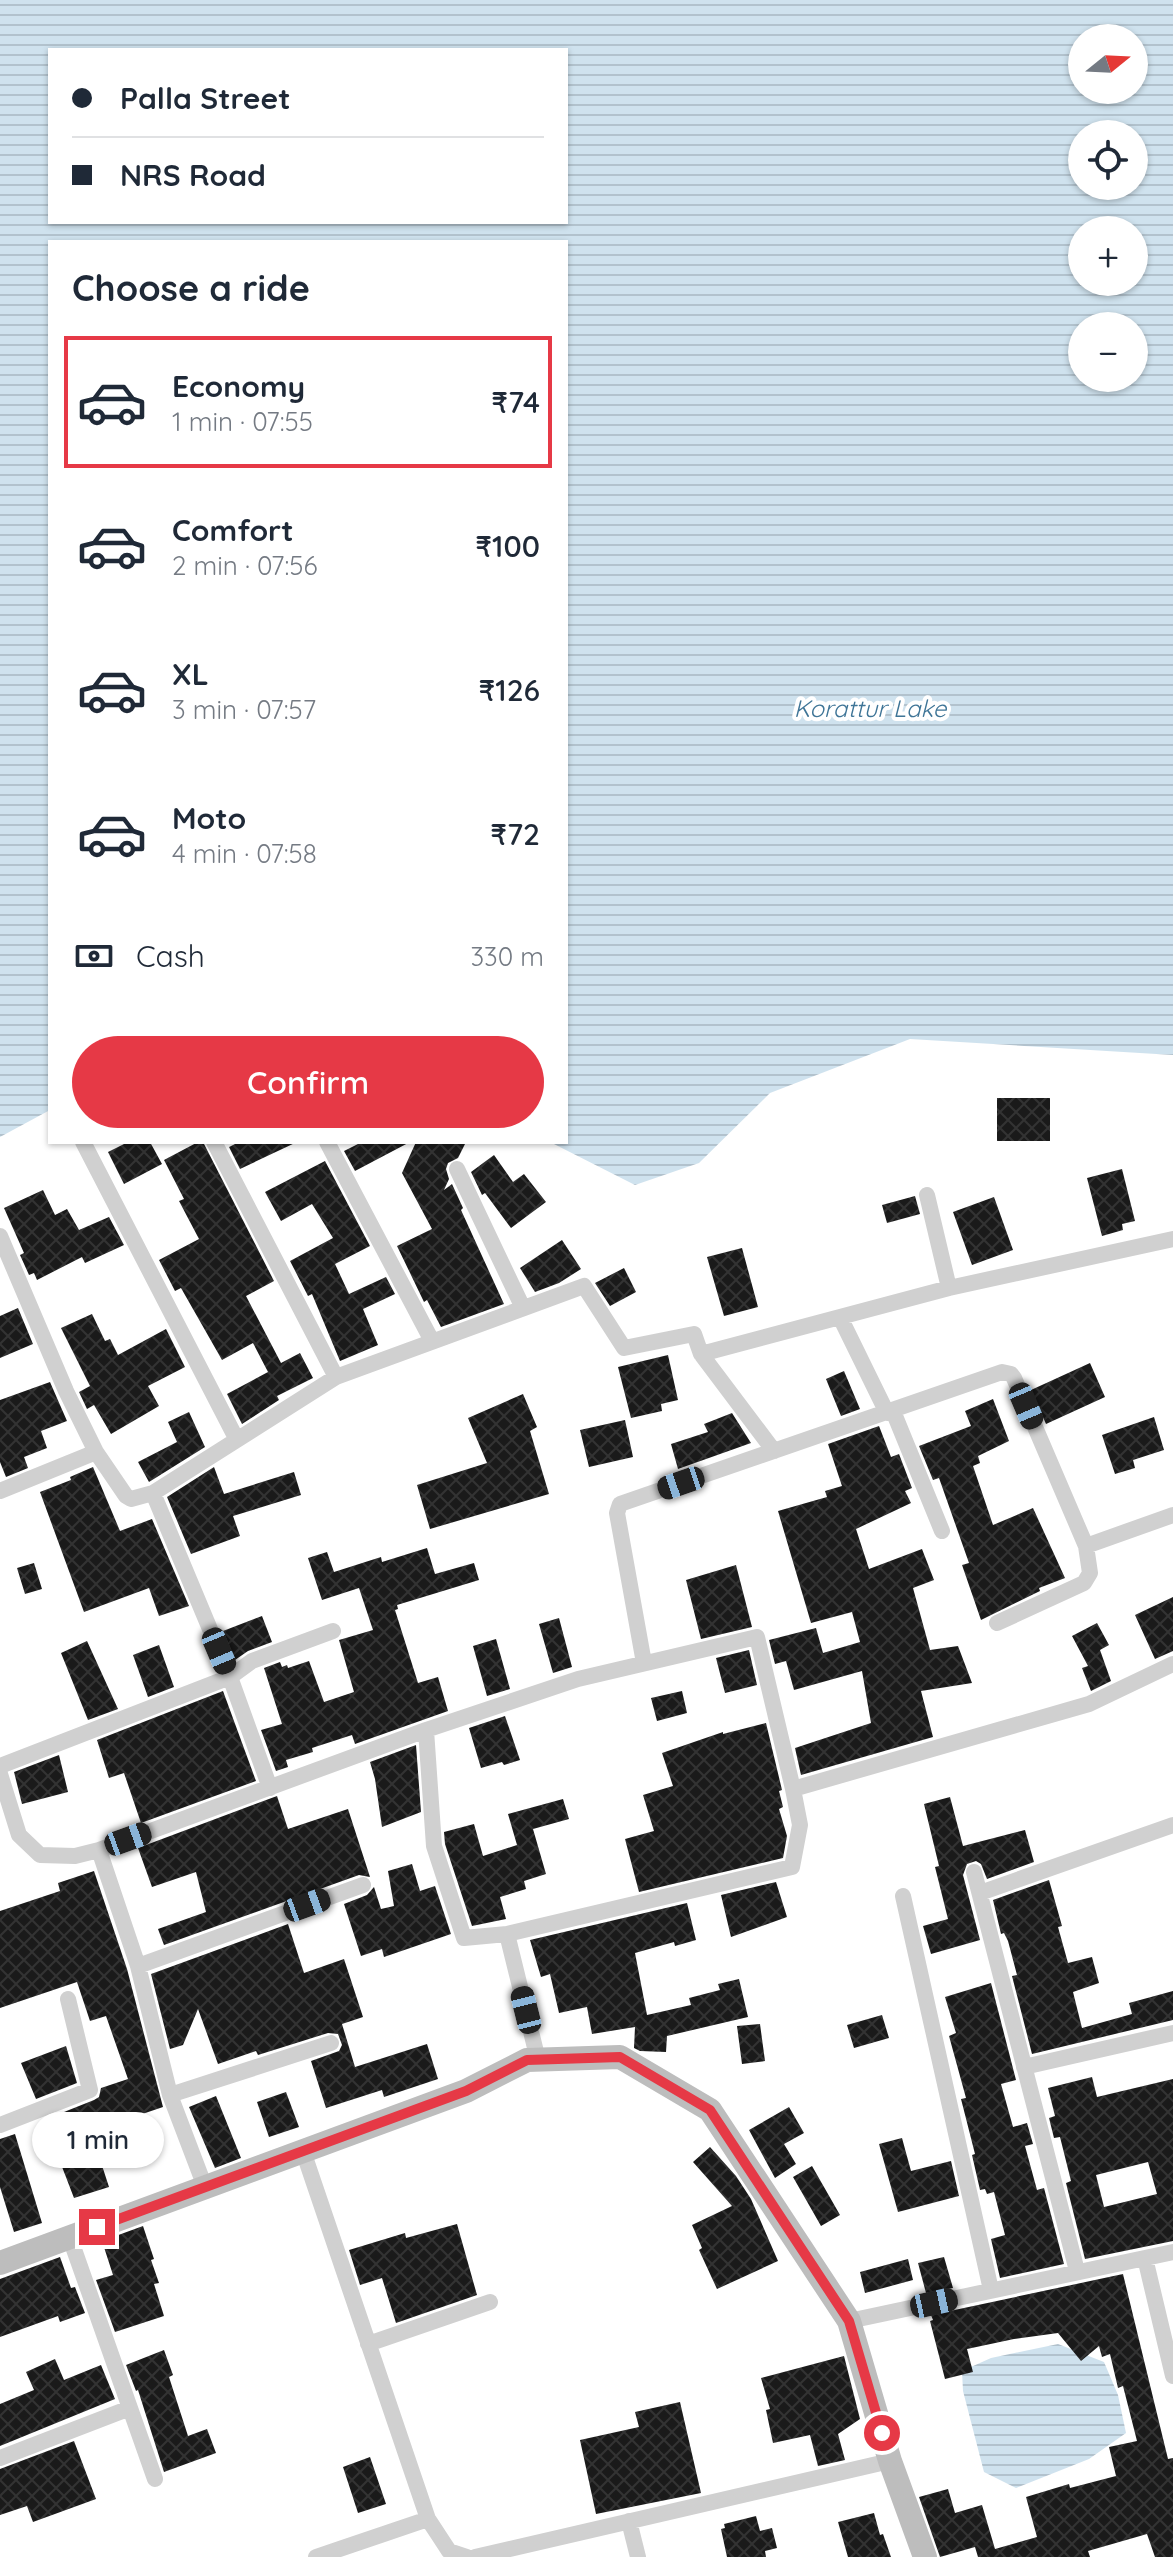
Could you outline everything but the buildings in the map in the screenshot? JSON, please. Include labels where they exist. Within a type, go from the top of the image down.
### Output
[{"type":"street","points":[[84,1144],[237,1440]]},
{"type":"street","points":[[215,1144],[336,1377]]},
{"type":"street","points":[[328,1144],[432,1341]]},
{"type":"street","points":[[457,1169],[523,1308]]},
{"type":"street","points":[[927,1195],[949,1288]]},
{"type":"street","points":[[0,1236],[66,1391],[96,1452],[126,1496],[137,1499],[153,1493],[336,1377],[584,1286],[624,1348],[694,1334],[701,1354],[774,1451]]},
{"type":"street","points":[[701,1354],[949,1288],[1173,1239]]},
{"type":"street","points":[[840,1317],[890,1412],[942,1531]]},
{"type":"street","points":[[644,1663],[617,1508],[624,1502],[1002,1372],[1011,1374],[1086,1546],[1090,1573],[1084,1583],[997,1623]]},
{"type":"street","points":[[0,1491],[96,1452]]},
{"type":"street","points":[[153,1493],[230,1677],[270,1788]]},
{"type":"street","points":[[1086,1546],[1173,1515]]},
{"type":"street","points":[[0,1766],[230,1677],[252,1661],[333,1631]]},
{"type":"street","points":[[0,1774],[19,1835],[40,1855],[75,1856],[99,1850],[426,1730],[578,1679],[757,1637],[800,1825],[792,1867],[507,1934],[464,1938],[434,1846],[426,1730]]},
{"type":"street","points":[[793,1789],[1089,1704],[1173,1664]]},
{"type":"street","points":[[980,1893],[1173,1825]]},
{"type":"street","points":[[99,1850],[138,1966],[170,2095],[205,2187]]},
{"type":"street","points":[[974,1872],[1077,2271]]},
{"type":"street","points":[[138,1966],[363,1885]]},
{"type":"street","points":[[903,1896],[991,2290]]},
{"type":"street","points":[[507,1934],[538,2060]]},
{"type":"street","points":[[0,2125],[90,2090],[68,1999]]},
{"type":"street","points":[[1024,2067],[1173,2033]]},
{"type":"street","points":[[170,2095],[331,2043]]},
{"type":"street","points":[[0,2263],[466,2091],[527,2060],[620,2057],[710,2110],[849,2321],[890,2461],[925,2557]]},
{"type":"street","points":[[303,2151],[428,2519],[449,2551],[467,2557]]},
{"type":"street","points":[[70,2238],[155,2479]]},
{"type":"street","points":[[849,2321],[1173,2252]]},
{"type":"street","points":[[1145,2258],[1173,2376]]},
{"type":"street","points":[[368,2344],[490,2302]]},
{"type":"street","points":[[0,2458],[130,2408]]},
{"type":"street","points":[[475,2557],[890,2461]]},
{"type":"street","points":[[316,2557],[428,2519]]},
{"type":"street","points":[[629,2521],[638,2557]]},
{"type":"water","name":"Korattur Lake","points":[[0,0],[1173,0],[1173,1055],[910,1039],[770,1093],[699,1163],[635,1185],[554,1144],[568,1144],[568,240],[48,240],[48,1111],[0,1137]]},
{"type":"water","points":[[1058,2344],[1104,2362],[1118,2395],[1126,2433],[1089,2459],[1016,2488],[984,2472],[963,2391],[962,2371],[991,2358]]},
{"type":"route","points":[[97,2227],[466,2091],[527,2060],[620,2057],[710,2110],[849,2321],[882,2433]]}]
